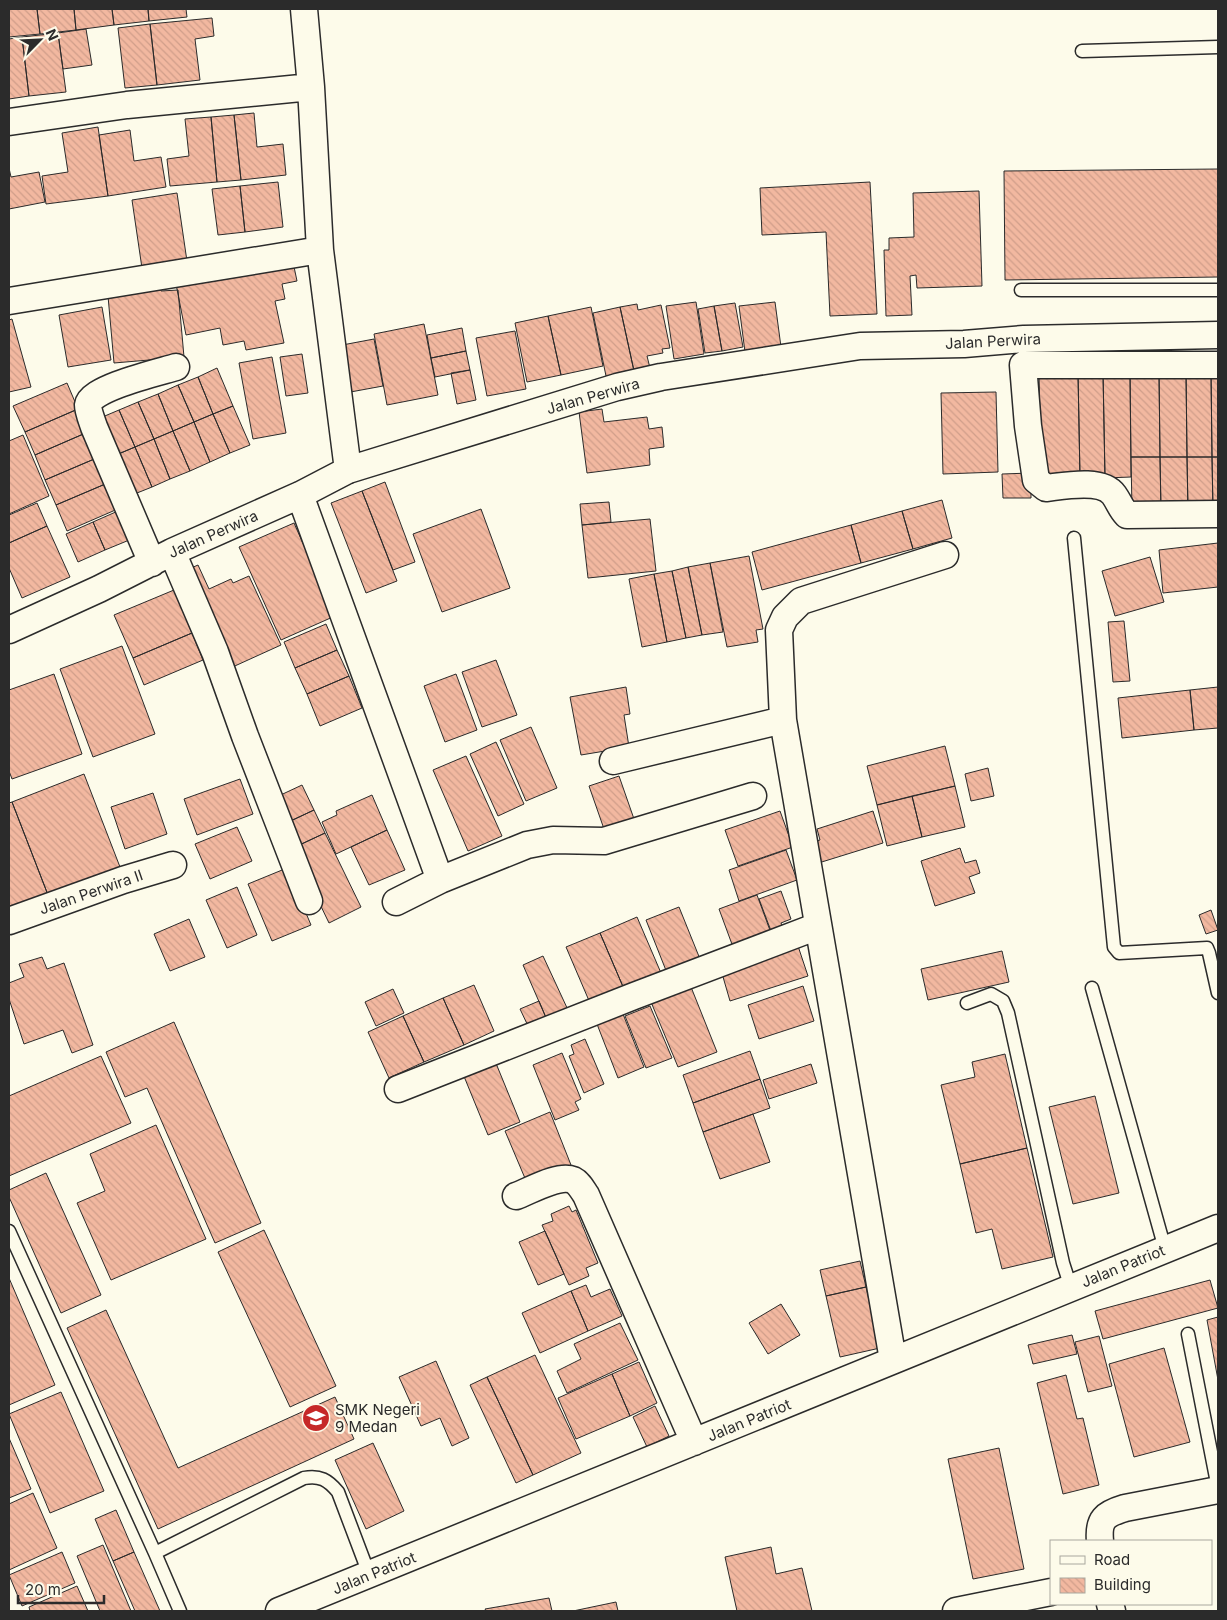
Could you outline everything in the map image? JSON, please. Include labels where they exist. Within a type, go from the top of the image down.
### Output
[{"type":"street","points":[[304,9],[311,87],[320,250],[348,470]]},
{"type":"street","points":[[9,122],[127,105],[311,87]]},
{"type":"street","points":[[9,301],[320,250]]},
{"type":"street","name":"Jalan Perwira","points":[[9,630],[348,470],[617,387],[661,378],[860,346],[964,344],[1024,339],[1218,335]]},
{"type":"street","points":[[1024,339],[1023,364],[1028,426],[1036,480],[1040,485],[1046,488],[1101,485],[1114,495],[1120,509],[1127,515],[1218,514]]},
{"type":"street","points":[[1023,364],[1218,365]]},
{"type":"street","points":[[176,367],[115,386],[92,397],[88,405],[94,427],[214,652],[244,736],[309,901]]},
{"type":"street","points":[[300,494],[440,880]]},
{"type":"street","points":[[893,1360],[783,720],[779,630],[785,617],[801,601],[945,555]]},
{"type":"street","points":[[613,761],[783,720]]},
{"type":"street","points":[[396,902],[440,880],[526,844],[553,840],[604,841],[753,796]]},
{"type":"street","name":"Jalan Perwira II","points":[[9,921],[123,880],[174,865]]},
{"type":"street","points":[[398,1089],[818,926]]},
{"type":"street","points":[[516,1196],[553,1181],[563,1179],[571,1180],[578,1184],[586,1195],[694,1442]]},
{"type":"street","name":"Jalan Patriot","points":[[279,1611],[1218,1228]]},
{"type":"street","points":[[1100,1540],[1100,1526],[1104,1517],[1111,1512],[1218,1489]]},
{"type":"street","points":[[956,1611],[1050,1592]]},
{"type":"lane","points":[[1082,50],[1218,47]]},
{"type":"lane","points":[[1021,290],[1218,290]]},
{"type":"lane","points":[[1074,538],[1114,947],[1119,953],[1207,948],[1218,993]]},
{"type":"lane","points":[[1092,988],[1165,1249]]},
{"type":"lane","points":[[967,1003],[991,994],[1003,1001],[1008,1013],[1071,1288]]},
{"type":"lane","points":[[9,1231],[156,1553],[180,1611]]},
{"type":"lane","points":[[1188,1334],[1218,1489]]},
{"type":"lane","points":[[156,1553],[304,1478],[313,1476],[330,1482],[338,1492],[369,1574]]},
{"type":"building","points":[[9,9],[37,9],[40,34],[9,37]]},
{"type":"building","points":[[37,9],[74,9],[76,30],[40,34]]},
{"type":"building","points":[[74,9],[112,9],[114,25],[76,30]]},
{"type":"building","points":[[112,9],[148,9],[149,21],[114,25]]},
{"type":"building","points":[[148,9],[186,9],[187,17],[149,21]]},
{"type":"building","points":[[212,18],[214,36],[195,39],[200,80],[157,85],[150,24]]},
{"type":"building","points":[[150,24],[157,85],[125,88],[118,28]]},
{"type":"building","points":[[86,29],[92,65],[63,69],[58,33]]},
{"type":"building","points":[[58,33],[66,92],[29,96],[22,37]]},
{"type":"building","points":[[22,37],[29,96],[9,99],[9,39]]},
{"type":"building","points":[[254,113],[257,147],[283,144],[286,175],[241,180],[234,115]]},
{"type":"building","points":[[234,115],[241,180],[217,182],[211,117]]},
{"type":"building","points":[[211,117],[217,182],[170,186],[167,159],[189,156],[185,119]]},
{"type":"building","points":[[98,127],[108,196],[46,204],[42,176],[68,172],[62,133]]},
{"type":"building","points":[[130,130],[134,161],[161,157],[166,187],[108,196],[99,135]]},
{"type":"building","points":[[9,168],[11,177],[39,172],[45,202],[9,209]]},
{"type":"building","points":[[1218,169],[1218,277],[1005,280],[1004,171]]},
{"type":"building","points":[[278,182],[283,227],[245,232],[240,186]]},
{"type":"building","points":[[870,182],[877,314],[830,316],[826,232],[762,235],[760,188]]},
{"type":"building","points":[[240,186],[245,232],[218,235],[212,189]]},
{"type":"building","points":[[979,191],[982,286],[917,288],[916,275],[910,276],[912,315],[886,316],[884,250],[889,250],[889,238],[914,237],[913,193]]},
{"type":"building","points":[[177,193],[188,268],[143,275],[132,200]]},
{"type":"building","points":[[293,262],[297,281],[282,284],[285,299],[275,301],[284,343],[246,350],[244,341],[223,345],[220,328],[186,335],[176,284]]},
{"type":"building","points":[[160,283],[161,291],[178,290],[184,357],[114,363],[108,296]]},
{"type":"building","points":[[696,302],[704,354],[674,359],[666,306]]},
{"type":"building","points":[[775,302],[781,347],[745,352],[739,306]]},
{"type":"building","points":[[735,303],[743,347],[722,351],[714,306]]},
{"type":"building","points":[[637,304],[638,310],[661,305],[670,348],[662,349],[663,353],[647,356],[650,368],[634,371],[620,307]]},
{"type":"building","points":[[714,306],[722,351],[705,353],[698,309]]},
{"type":"building","points":[[102,307],[111,360],[68,367],[59,315]]},
{"type":"building","points":[[591,307],[603,366],[561,375],[548,316]]},
{"type":"building","points":[[620,307],[634,371],[606,376],[593,313]]},
{"type":"building","points":[[548,316],[561,375],[527,382],[515,323]]},
{"type":"building","points":[[12,319],[31,387],[9,392],[9,320]]},
{"type":"building","points":[[424,324],[438,395],[387,405],[374,334]]},
{"type":"building","points":[[462,328],[466,351],[431,358],[427,335]]},
{"type":"building","points":[[515,331],[526,389],[487,396],[476,338]]},
{"type":"building","points":[[374,339],[383,386],[345,393],[337,346]]},
{"type":"building","points":[[466,351],[470,370],[435,377],[431,358]]},
{"type":"building","points":[[302,354],[308,393],[286,396],[280,357]]},
{"type":"building","points":[[272,357],[286,433],[253,439],[239,363]]},
{"type":"building","points":[[217,368],[233,406],[213,414],[198,377]]},
{"type":"building","points":[[470,370],[476,400],[457,404],[451,373]]},
{"type":"building","points":[[1186,371],[1211,371],[1212,457],[1187,457]]},
{"type":"building","points":[[1186,371],[1187,457],[1160,457],[1159,372]]},
{"type":"building","points":[[1211,371],[1218,371],[1218,457],[1212,457]]},
{"type":"building","points":[[1103,372],[1130,372],[1131,477],[1105,478]]},
{"type":"building","points":[[1103,372],[1105,478],[1080,478],[1078,373]]},
{"type":"building","points":[[1130,372],[1159,372],[1160,457],[1131,457]]},
{"type":"building","points":[[1039,373],[1078,373],[1080,478],[1041,478]]},
{"type":"building","points":[[198,377],[213,414],[194,422],[178,385]]},
{"type":"building","points":[[67,383],[78,409],[25,432],[13,406]]},
{"type":"building","points":[[178,385],[194,422],[173,431],[158,394]]},
{"type":"building","points":[[996,392],[998,472],[943,474],[941,393]]},
{"type":"building","points":[[158,394],[173,431],[154,439],[138,402]]},
{"type":"building","points":[[138,402],[154,439],[135,447],[119,410]]},
{"type":"building","points":[[233,406],[250,445],[230,453],[213,414]]},
{"type":"building","points":[[78,409],[88,432],[35,455],[25,432]]},
{"type":"building","points":[[602,409],[604,422],[647,417],[649,429],[662,427],[664,447],[649,449],[650,465],[587,473],[579,412]]},
{"type":"building","points":[[119,410],[135,447],[116,455],[100,418]]},
{"type":"building","points":[[213,414],[230,453],[210,462],[194,422]]},
{"type":"building","points":[[194,422],[210,462],[190,471],[173,431]]},
{"type":"building","points":[[173,431],[190,471],[170,479],[154,439]]},
{"type":"building","points":[[88,432],[99,457],[45,480],[35,455]]},
{"type":"building","points":[[23,435],[49,496],[9,514],[9,441]]},
{"type":"building","points":[[154,439],[170,479],[152,487],[135,447]]},
{"type":"building","points":[[135,447],[152,487],[132,495],[116,455]]},
{"type":"building","points":[[99,457],[110,482],[56,505],[45,480]]},
{"type":"building","points":[[1131,457],[1160,457],[1161,511],[1132,511]]},
{"type":"building","points":[[1160,457],[1187,457],[1188,511],[1161,511]]},
{"type":"building","points":[[1187,457],[1212,457],[1213,511],[1188,511]]},
{"type":"building","points":[[1212,457],[1218,457],[1218,510],[1213,511]]},
{"type":"building","points":[[1031,473],[1031,498],[1003,498],[1002,474]]},
{"type":"building","points":[[110,482],[120,508],[67,531],[56,505]]},
{"type":"building","points":[[385,482],[415,562],[393,570],[362,491]]},
{"type":"building","points":[[362,491],[397,581],[366,593],[331,503]]},
{"type":"building","points":[[942,500],[952,538],[913,549],[902,511]]},
{"type":"building","points":[[609,502],[611,522],[582,525],[580,504]]},
{"type":"building","points":[[37,503],[47,526],[9,543],[9,515]]},
{"type":"building","points":[[127,507],[139,536],[105,550],[93,522]]},
{"type":"building","points":[[481,509],[510,588],[442,612],[413,534]]},
{"type":"building","points":[[902,511],[913,549],[861,563],[851,525]]},
{"type":"building","points":[[650,519],[656,571],[588,578],[582,525]]},
{"type":"building","points":[[93,522],[105,550],[78,562],[66,534]]},
{"type":"building","points":[[294,523],[335,616],[281,640],[239,547]]},
{"type":"building","points":[[851,525],[861,563],[762,590],[752,552]]},
{"type":"building","points":[[47,526],[70,577],[22,598],[9,568],[9,543]]},
{"type":"building","points":[[1218,543],[1218,587],[1163,593],[1159,550]]},
{"type":"building","points":[[749,556],[763,629],[756,630],[758,642],[727,647],[710,563]]},
{"type":"building","points":[[1150,557],[1164,602],[1115,616],[1102,571]]},
{"type":"building","points":[[710,563],[723,632],[702,635],[688,567]]},
{"type":"building","points":[[198,565],[209,589],[231,579],[233,583],[249,576],[281,645],[226,670],[182,572]]},
{"type":"building","points":[[688,567],[702,635],[686,638],[672,571]]},
{"type":"building","points":[[672,571],[686,638],[667,642],[654,574]]},
{"type":"building","points":[[654,574],[667,642],[642,647],[629,579]]},
{"type":"building","points":[[174,590],[192,633],[133,658],[114,615]]},
{"type":"building","points":[[1124,621],[1130,681],[1113,682],[1108,622]]},
{"type":"building","points":[[326,624],[337,650],[295,668],[284,642]]},
{"type":"building","points":[[192,633],[203,660],[144,685],[133,658]]},
{"type":"building","points":[[122,646],[155,734],[93,757],[60,669]]},
{"type":"building","points":[[337,650],[349,676],[307,694],[295,668]]},
{"type":"building","points":[[496,660],[517,715],[482,727],[462,672]]},
{"type":"building","points":[[54,674],[82,754],[12,779],[9,771],[9,690]]},
{"type":"building","points":[[456,674],[477,730],[445,742],[424,686]]},
{"type":"building","points":[[349,676],[362,708],[320,726],[307,694]]},
{"type":"building","points":[[626,687],[630,714],[624,715],[629,747],[581,755],[570,697]]},
{"type":"building","points":[[1218,687],[1218,728],[1194,730],[1190,690]]},
{"type":"building","points":[[1190,690],[1194,730],[1122,738],[1118,698]]},
{"type":"building","points":[[531,727],[557,788],[526,801],[500,740]]},
{"type":"building","points":[[496,742],[524,804],[498,816],[470,754]]},
{"type":"building","points":[[945,746],[955,786],[877,805],[867,766]]},
{"type":"building","points":[[466,756],[502,836],[468,851],[433,770]]},
{"type":"building","points":[[988,768],[994,796],[971,801],[965,774]]},
{"type":"building","points":[[84,774],[120,867],[48,895],[12,802]]},
{"type":"building","points":[[619,776],[634,819],[604,829],[589,786]]},
{"type":"building","points":[[240,779],[253,814],[197,835],[184,799]]},
{"type":"building","points":[[302,785],[314,810],[282,825],[270,800]]},
{"type":"building","points":[[955,786],[965,827],[922,837],[912,796]]},
{"type":"building","points":[[153,793],[167,834],[125,849],[111,807]]},
{"type":"building","points":[[372,795],[387,830],[336,854],[322,822],[337,815],[336,811]]},
{"type":"building","points":[[912,796],[922,837],[887,846],[877,805]]},
{"type":"building","points":[[12,802],[48,895],[9,910],[9,803]]},
{"type":"building","points":[[314,810],[325,833],[293,848],[282,825]]},
{"type":"building","points":[[780,811],[793,847],[738,866],[725,830]]},
{"type":"building","points":[[873,811],[883,843],[812,865],[806,844],[820,840],[817,829]]},
{"type":"building","points":[[237,827],[252,861],[210,879],[195,844]]},
{"type":"building","points":[[387,830],[405,870],[369,885],[351,847]]},
{"type":"building","points":[[325,833],[361,907],[329,923],[293,848]]},
{"type":"building","points":[[960,848],[965,863],[976,860],[980,873],[969,877],[975,893],[935,906],[921,861]]},
{"type":"building","points":[[786,850],[797,880],[739,901],[729,870]]},
{"type":"building","points":[[287,868],[311,925],[272,941],[248,884]]},
{"type":"building","points":[[237,887],[257,935],[227,948],[206,900]]},
{"type":"building","points":[[781,891],[791,919],[781,923],[783,927],[771,931],[759,899]]},
{"type":"building","points":[[757,895],[771,933],[733,947],[719,909]]},
{"type":"building","points":[[679,907],[700,959],[667,973],[646,920]]},
{"type":"building","points":[[1211,910],[1218,930],[1206,934],[1199,915]]},
{"type":"building","points":[[637,917],[661,973],[624,989],[600,933]]},
{"type":"building","points":[[189,919],[205,957],[170,971],[154,934]]},
{"type":"building","points":[[600,933],[624,989],[590,1003],[566,947]]},
{"type":"building","points":[[798,946],[808,976],[730,1001],[721,970]]},
{"type":"building","points":[[1002,951],[1009,982],[928,1000],[921,969]]},
{"type":"building","points":[[543,956],[568,1010],[547,1020],[523,965]]},
{"type":"building","points":[[42,957],[47,969],[64,963],[93,1045],[72,1053],[63,1030],[24,1044],[9,999],[9,983],[24,977],[19,964]]},
{"type":"building","points":[[474,985],[494,1031],[464,1045],[443,998]]},
{"type":"building","points":[[803,986],[814,1021],[759,1039],[748,1005]]},
{"type":"building","points":[[691,987],[717,1052],[678,1067],[651,1002]]},
{"type":"building","points":[[393,989],[404,1013],[376,1026],[365,1002]]},
{"type":"building","points":[[443,998],[464,1045],[424,1062],[403,1016]]},
{"type":"building","points":[[539,1001],[547,1020],[529,1028],[520,1009]]},
{"type":"building","points":[[650,1006],[672,1058],[646,1068],[625,1016]]},
{"type":"building","points":[[621,1009],[644,1067],[618,1078],[595,1019]]},
{"type":"building","points":[[403,1016],[424,1062],[389,1078],[368,1032]]},
{"type":"building","points":[[174,1022],[261,1223],[215,1243],[147,1088],[125,1097],[106,1052]]},
{"type":"building","points":[[585,1039],[604,1084],[584,1093],[569,1056],[574,1054],[571,1045]]},
{"type":"building","points":[[750,1051],[760,1079],[693,1103],[683,1075]]},
{"type":"building","points":[[562,1053],[581,1099],[575,1102],[579,1110],[555,1120],[533,1065]]},
{"type":"building","points":[[1005,1054],[1027,1148],[960,1164],[941,1085],[975,1077],[972,1062]]},
{"type":"building","points":[[101,1056],[131,1123],[9,1176],[9,1096]]},
{"type":"building","points":[[493,1056],[520,1122],[488,1135],[461,1069]]},
{"type":"building","points":[[811,1064],[817,1083],[769,1099],[763,1080]]},
{"type":"building","points":[[760,1079],[770,1108],[703,1132],[693,1103]]},
{"type":"building","points":[[1095,1096],[1119,1193],[1073,1204],[1049,1107]]},
{"type":"building","points":[[550,1112],[571,1165],[527,1183],[505,1131]]},
{"type":"building","points":[[753,1114],[770,1162],[720,1179],[703,1132]]},
{"type":"building","points":[[156,1125],[206,1239],[111,1280],[77,1203],[105,1191],[90,1154]]},
{"type":"building","points":[[1027,1148],[1053,1257],[1002,1269],[992,1229],[976,1233],[960,1164]]},
{"type":"building","points":[[46,1173],[101,1295],[61,1313],[9,1197],[9,1190]]},
{"type":"building","points":[[569,1206],[572,1212],[576,1210],[598,1263],[586,1268],[589,1276],[569,1285],[542,1225],[553,1221],[551,1214]]},
{"type":"building","points":[[264,1230],[336,1386],[290,1407],[218,1252]]},
{"type":"building","points":[[545,1231],[564,1274],[538,1285],[519,1242]]},
{"type":"building","points":[[860,1261],[866,1287],[826,1296],[820,1270]]},
{"type":"building","points":[[9,1278],[55,1385],[9,1405]]},
{"type":"building","points":[[1210,1280],[1218,1308],[1103,1339],[1095,1311]]},
{"type":"building","points":[[586,1285],[591,1297],[610,1289],[622,1316],[588,1331],[571,1291]]},
{"type":"building","points":[[866,1287],[880,1348],[840,1357],[826,1296]]},
{"type":"building","points":[[571,1291],[588,1331],[540,1353],[522,1313]]},
{"type":"building","points":[[781,1304],[800,1335],[768,1354],[749,1323]]},
{"type":"building","name":"SMK Negeri 9 Medan","points":[[106,1310],[178,1468],[335,1397],[354,1439],[158,1529],[67,1328]]},
{"type":"building","points":[[1218,1317],[1218,1380],[1207,1320]]},
{"type":"building","points":[[620,1323],[638,1360],[567,1393],[557,1371],[581,1359],[574,1344]]},
{"type":"building","points":[[1072,1335],[1077,1354],[1033,1364],[1028,1345]]},
{"type":"building","points":[[1099,1336],[1112,1386],[1088,1392],[1075,1342]]},
{"type":"building","points":[[1164,1348],[1190,1442],[1134,1457],[1109,1364]]},
{"type":"building","points":[[535,1355],[581,1453],[533,1475],[487,1377]]},
{"type":"building","points":[[436,1361],[469,1438],[452,1446],[440,1418],[421,1426],[399,1377]]},
{"type":"building","points":[[639,1362],[657,1403],[630,1416],[612,1374]]},
{"type":"building","points":[[612,1374],[630,1416],[576,1439],[558,1398]]},
{"type":"building","points":[[1066,1375],[1077,1419],[1083,1418],[1099,1485],[1063,1494],[1037,1383]]},
{"type":"building","points":[[487,1377],[533,1475],[516,1483],[470,1385]]},
{"type":"building","points":[[61,1392],[104,1491],[50,1513],[9,1414]]},
{"type":"building","points":[[655,1406],[669,1436],[647,1447],[633,1417]]},
{"type":"building","points":[[9,1438],[31,1489],[9,1498]]},
{"type":"building","points":[[373,1443],[404,1511],[366,1529],[335,1460]]},
{"type":"building","points":[[999,1448],[1024,1569],[973,1579],[948,1459]]},
{"type":"building","points":[[33,1493],[57,1548],[9,1570],[9,1504]]},
{"type":"building","points":[[116,1510],[134,1552],[113,1561],[95,1519]]},
{"type":"building","points":[[103,1545],[131,1611],[100,1611],[77,1556]]},
{"type":"building","points":[[771,1547],[776,1574],[802,1568],[812,1611],[737,1611],[725,1557]]},
{"type":"building","points":[[62,1552],[75,1583],[22,1606],[9,1575]]},
{"type":"building","points":[[134,1552],[160,1611],[135,1611],[113,1561]]},
{"type":"building","points":[[77,1586],[88,1611],[30,1611],[29,1607]]},
{"type":"building","points":[[549,1598],[552,1611],[486,1611],[485,1609]]},
{"type":"building","points":[[616,1602],[618,1611],[573,1611]]},
{"type":"place","name":"SMK Negeri 9 Medan","points":[[316,1418]]}]
